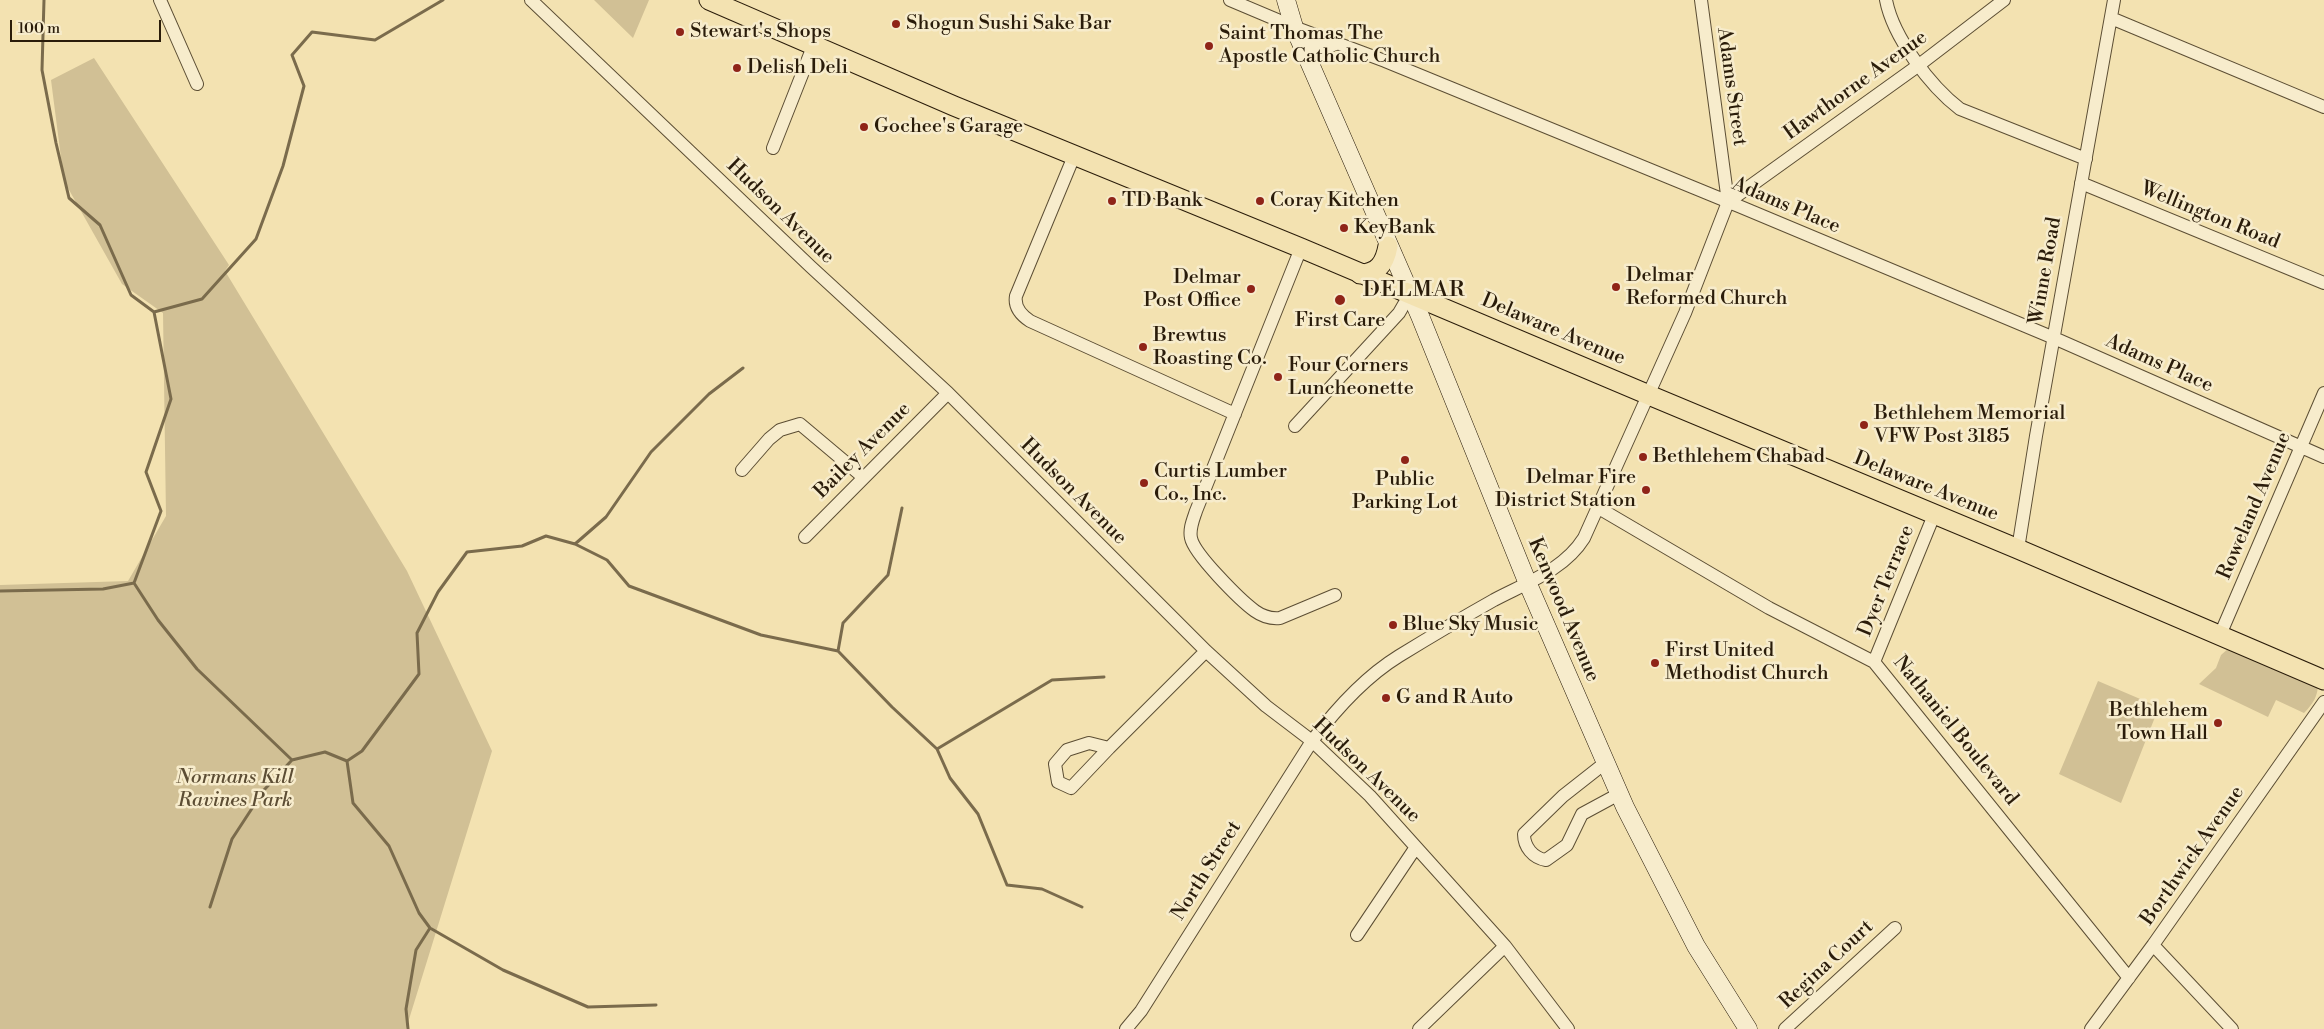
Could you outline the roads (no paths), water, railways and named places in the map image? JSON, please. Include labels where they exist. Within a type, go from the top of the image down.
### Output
[{"type":"main road","name":"Kenwood Avenue","points":[[1286,0],[1294,27],[1410,294],[1528,584],[1605,763],[1696,946],[1748,1029]]},
{"type":"main road","name":"Delaware Avenue","points":[[722,2],[814,44],[1074,156],[1301,248],[1647,395],[2018,549],[2324,680]]},
{"type":"main road","points":[[1305,52],[1320,44],[1333,42]]},
{"type":"main road","points":[[1360,274],[1377,270],[1384,260],[1388,246]]},
{"type":"street","points":[[160,0],[197,84]]},
{"type":"street","name":"Hudson Avenue","points":[[531,0],[811,267],[948,393],[1206,651],[1266,706],[1315,736],[1505,946],[1568,1029]]},
{"type":"street","name":"Adams Place","points":[[1230,0],[1294,27],[1385,61],[2054,338],[2324,457]]},
{"type":"street","name":"Adams Street","points":[[1315,736],[1361,686],[1386,665],[1495,600],[1555,568],[1578,548],[1684,313],[1728,202],[1700,0]]},
{"type":"street","points":[[1886,0],[1896,30],[1918,65],[1951,102],[1960,109],[2086,158]]},
{"type":"street","name":"Hawthorne Avenue","points":[[1728,202],[1918,65],[2004,0]]},
{"type":"street","name":"Winne Road","points":[[2018,549],[2114,0]]},
{"type":"street","points":[[2111,18],[2324,107]]},
{"type":"street","points":[[773,148],[814,44]]},
{"type":"street","points":[[1074,156],[1016,296],[1016,304],[1022,315],[1030,321],[1094,352],[1235,414]]},
{"type":"street","name":"Wellington Road","points":[[2081,183],[2324,283]]},
{"type":"street","points":[[1301,248],[1191,527],[1191,538],[1209,565],[1255,611],[1271,619],[1280,618],[1335,595]]},
{"type":"street","points":[[1295,426],[1399,313],[1410,294]]},
{"type":"street","name":"Bailey Avenue","points":[[805,537],[863,476],[948,393]]},
{"type":"street","name":"Roweland Avenue","points":[[2220,635],[2324,393]]},
{"type":"street","points":[[742,470],[769,439],[780,430],[800,424],[863,476]]},
{"type":"street","name":"Nathaniel Boulevard","points":[[1597,508],[1769,608],[1874,662],[2000,816],[2039,868],[2074,907],[2129,978]]},
{"type":"street","name":"Dyer Terrace","points":[[1874,662],[1934,515]]},
{"type":"street","points":[[1109,748],[1206,651]]},
{"type":"street","name":"Borthwick Avenue","points":[[2091,1029],[2153,945],[2324,702]]},
{"type":"street","name":"North Street","points":[[1126,1029],[1140,1011],[1315,736]]},
{"type":"street","points":[[1605,763],[1563,796],[1526,831],[1524,834],[1526,846],[1540,859],[1546,860],[1567,845],[1582,814],[1619,794]]},
{"type":"street","points":[[1357,935],[1416,846]]},
{"type":"street","name":"Regina Court","points":[[1786,1029],[1895,928]]},
{"type":"street","points":[[2153,945],[2232,1029]]},
{"type":"street","points":[[1419,1029],[1505,946]]},
{"type":"waterway","points":[[0,591],[103,589],[134,583],[161,511],[146,472],[171,399],[154,312],[131,295],[100,225],[69,198],[42,70],[44,0]]},
{"type":"waterway","points":[[154,312],[202,299],[256,239],[283,166],[304,86],[292,55],[312,32],[375,40],[443,0]]},
{"type":"waterway","points":[[575,544],[606,517],[651,452],[709,394],[743,368]]},
{"type":"waterway","points":[[838,651],[843,623],[888,575],[902,508]]},
{"type":"waterway","points":[[134,583],[158,620],[197,669],[292,760],[325,752],[347,761],[362,751],[419,674],[417,633],[438,592],[467,552],[522,546],[546,536],[575,544],[607,560],[629,586],[761,635],[838,651],[892,707],[937,749],[1052,680],[1104,677]]},
{"type":"waterway","points":[[937,749],[950,778],[978,814],[1007,885],[1042,889],[1082,907]]},
{"type":"waterway","points":[[210,907],[232,839],[264,790],[292,760]]},
{"type":"waterway","points":[[347,761],[353,803],[389,846],[419,913],[430,928],[503,970],[588,1007],[656,1005]]},
{"type":"waterway","points":[[408,1029],[406,1009],[416,950],[430,928]]},
{"type":"place","name":"Shogun Sushi Sake Bar","points":[[896,24]]},
{"type":"place","name":"Stewart's Shops","points":[[680,32]]},
{"type":"place","name":"Saint Thomas The Apostle Catholic Church","points":[[1209,46]]},
{"type":"place","name":"Delish Deli","points":[[737,68]]},
{"type":"place","name":"Gochee's Garage","points":[[864,127]]},
{"type":"place","name":"TD Bank","points":[[1112,201]]},
{"type":"place","name":"Coray Kitchen","points":[[1260,201]]},
{"type":"place","name":"KeyBank","points":[[1344,228]]},
{"type":"place","name":"Delmar Reformed Church","points":[[1616,287]]},
{"type":"place","name":"Delmar Post Office","points":[[1251,289]]},
{"type":"place","name":"First Care","points":[[1340,300]]},
{"type":"place","name":"Brewtus Roasting Co.","points":[[1143,347]]},
{"type":"place","name":"Four Corners Luncheonette","points":[[1278,377]]},
{"type":"place","name":"Bethlehem Memorial VFW Post 3185","points":[[1864,425]]},
{"type":"place","name":"Bethlehem Chabad","points":[[1643,457]]},
{"type":"place","name":"Public Parking Lot","points":[[1405,460]]},
{"type":"place","name":"Curtis Lumber Co., Inc.","points":[[1144,483]]},
{"type":"place","name":"Delmar Fire District Station","points":[[1646,490]]},
{"type":"place","name":"Blue Sky Music","points":[[1393,625]]},
{"type":"place","name":"First United Methodist Church","points":[[1655,663]]},
{"type":"place","name":"G and R Auto","points":[[1386,698]]},
{"type":"place","name":"Bethlehem Town Hall","points":[[2218,723]]},
{"type":"district","name":"DELMAR","points":[[1414,291]]},
{"type":"park label","name":"Normans Kill Ravines Park","points":[[235,790]]}]
